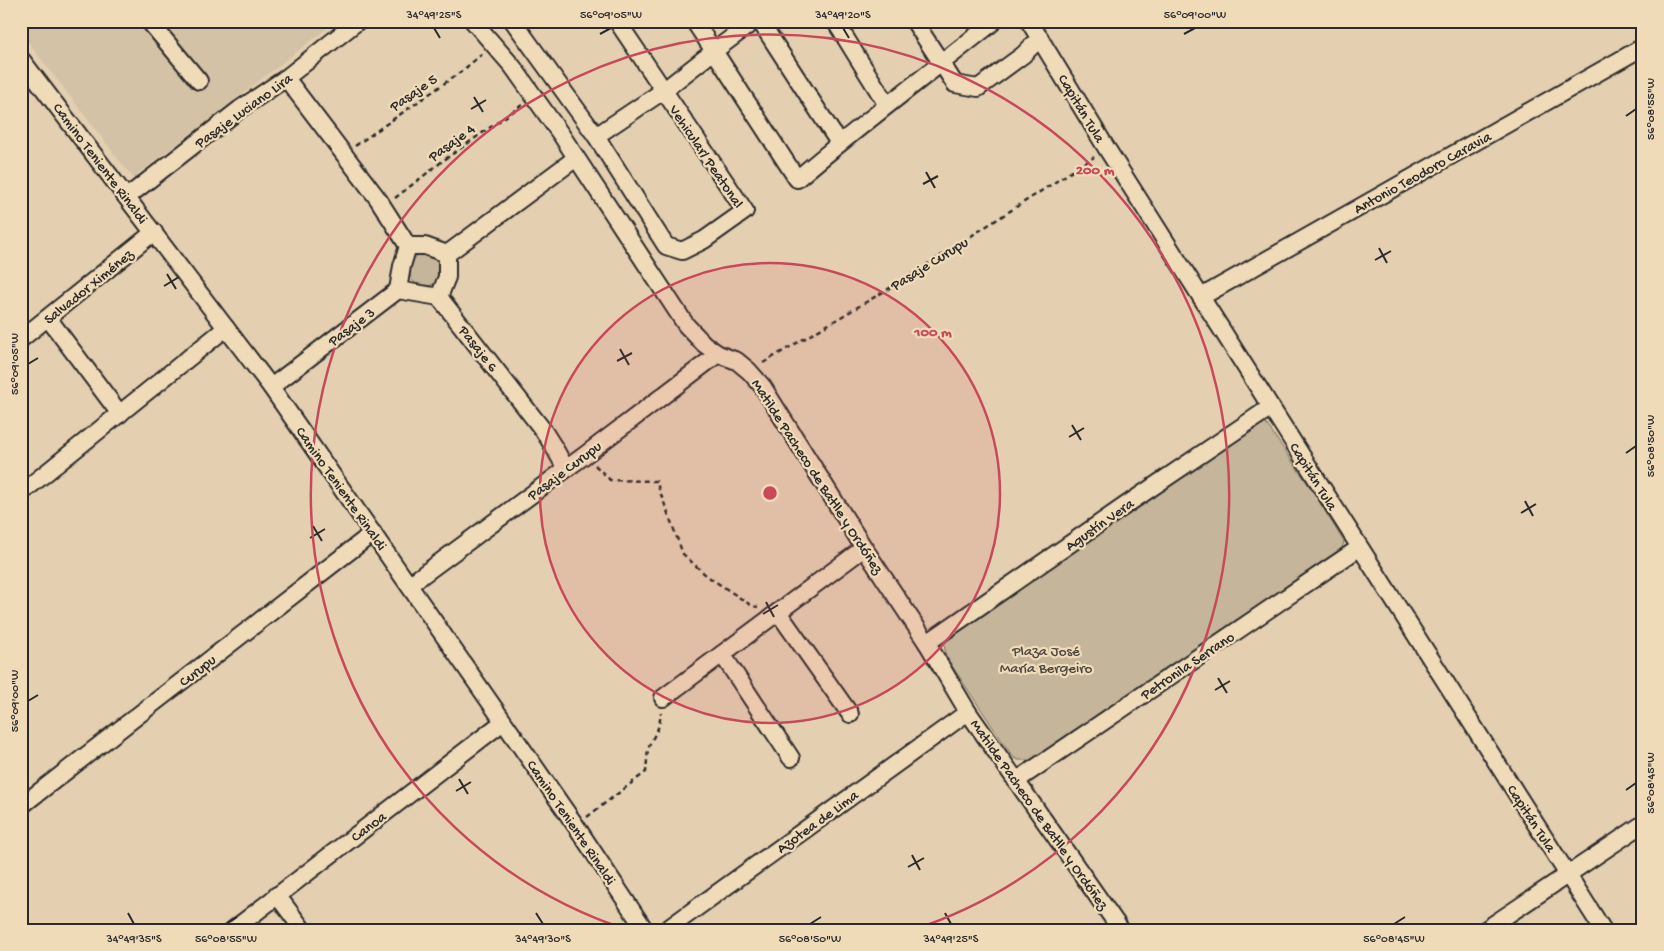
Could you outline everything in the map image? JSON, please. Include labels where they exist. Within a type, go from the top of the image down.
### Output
[{"type":"street","points":[[149,21],[199,81]]},
{"type":"street","name":"Pasaje Luciano Lira","points":[[127,197],[240,108],[286,78],[358,21]]},
{"type":"street","name":"Matilde Pacheco de Batlle y Ordóñez","points":[[473,21],[512,67],[533,96],[686,325],[704,344],[718,354],[737,361],[763,387],[864,548],[927,643],[968,712],[1121,930]]},
{"type":"street","name":"Vehicular/ Peatonal","points":[[513,21],[596,136],[666,246],[682,251],[704,240],[746,211],[617,21]]},
{"type":"street","points":[[694,21],[797,179],[839,143],[992,23]]},
{"type":"street","name":"Vehicular/ Peatonal","points":[[596,136],[664,91],[754,21]]},
{"type":"street","points":[[760,21],[839,143]]},
{"type":"street","points":[[835,21],[887,105]]},
{"type":"street","points":[[914,21],[955,84],[978,88],[1023,55],[1040,38]]},
{"type":"street","name":"Capitán Tula","points":[[1029,21],[1107,149],[1602,930]]},
{"type":"street","name":"Antonio Teodoro Caravia","points":[[1201,297],[1643,47]]},
{"type":"street","name":"Camino Teniente Rinaldi","points":[[21,59],[271,387],[576,826],[645,930]]},
{"type":"street","points":[[286,78],[408,246]]},
{"type":"street","points":[[446,254],[576,158]]},
{"type":"street","name":"Salvador Ximénez","points":[[21,340],[154,232]]},
{"type":"street","points":[[408,246],[425,246],[446,254]]},
{"type":"street","points":[[408,246],[403,261],[398,290],[439,298],[447,277],[446,254]]},
{"type":"street","name":"Pasaje 3","points":[[271,387],[398,290]]},
{"type":"street","name":"Pasaje 6","points":[[439,298],[543,430],[566,469]]},
{"type":"street","points":[[48,318],[120,414]]},
{"type":"street","points":[[21,493],[226,328]]},
{"type":"street","name":"Pasaje Curupu","points":[[409,585],[718,354]]},
{"type":"street","name":"Agustín Vera","points":[[927,643],[1271,407]]},
{"type":"street","name":"Curupu","points":[[21,806],[373,533]]},
{"type":"street","points":[[663,698],[864,548]]},
{"type":"street","name":"Petronila Serrano","points":[[1016,781],[1359,548]]},
{"type":"street","points":[[778,612],[850,714]]},
{"type":"street","points":[[722,654],[791,758]]},
{"type":"street","name":"Azotea de Lima","points":[[666,930],[968,712]]},
{"type":"street","name":"Canoa","points":[[233,930],[503,722]]},
{"type":"street","points":[[1485,930],[1567,873],[1643,824]]},
{"type":"street","points":[[277,895],[304,930]]},
{"type":"path","name":"Pasaje 5","points":[[343,154],[462,71],[493,44]]},
{"type":"path","name":"Pasaje 4","points":[[382,208],[444,160],[533,96]]},
{"type":"path","name":"Pasaje Curupu","points":[[749,371],[895,285],[1107,149]]},
{"type":"path","points":[[585,455],[610,480],[656,481],[683,554],[707,576],[752,606],[778,612]]},
{"type":"path","points":[[576,826],[646,772],[648,748],[660,726],[663,698]]},
{"type":"shaded area","points":[[21,21],[337,21],[133,178],[21,33]]},
{"type":"green space","points":[[425,253],[440,260],[442,265],[437,282],[428,286],[420,286],[410,276],[409,269],[411,262],[416,256]]},
{"type":"green space","name":"Plaza José María Bergeiro","points":[[1263,424],[1267,425],[1310,487],[1344,542],[1342,548],[1030,760],[1018,760],[1013,757],[946,657],[944,643],[948,635]]}]
